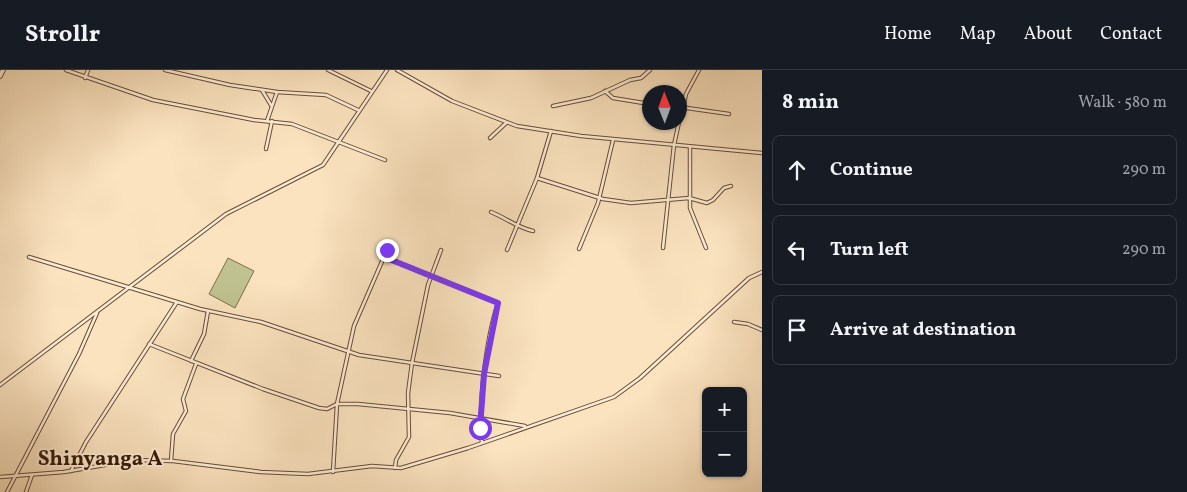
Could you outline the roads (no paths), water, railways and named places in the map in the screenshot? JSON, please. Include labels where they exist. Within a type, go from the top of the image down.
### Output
[{"type":"street","points":[[0,76],[2,70]]},
{"type":"street","points":[[66,70],[153,100],[292,124],[339,144],[385,160]]},
{"type":"street","points":[[85,78],[88,70]]},
{"type":"street","points":[[165,70],[230,85],[262,90],[326,95],[358,110]]},
{"type":"street","points":[[328,70],[371,91]]},
{"type":"street","points":[[0,385],[226,214],[323,165],[339,144],[358,110],[387,70]]},
{"type":"street","points":[[397,70],[452,101],[506,123],[613,140],[762,153]]},
{"type":"street","points":[[553,106],[591,98],[630,80],[641,78],[650,70]]},
{"type":"street","points":[[687,92],[699,70]]},
{"type":"street","points":[[262,90],[271,105]]},
{"type":"street","points":[[605,91],[613,98],[642,103]]},
{"type":"street","points":[[267,121],[277,92]]},
{"type":"street","points":[[687,109],[729,114]]},
{"type":"street","points":[[266,150],[272,121]]},
{"type":"street","points":[[490,138],[506,123]]},
{"type":"street","points":[[507,250],[537,178],[551,130]]},
{"type":"street","points":[[663,248],[677,130]]},
{"type":"street","points":[[579,249],[599,197],[613,140]]},
{"type":"street","points":[[690,147],[690,208],[706,248]]},
{"type":"street","points":[[537,178],[599,197],[631,203],[689,198],[707,203],[713,200],[724,188],[731,186]]},
{"type":"street","points":[[491,212],[512,221],[517,226],[533,231]]},
{"type":"street","points":[[333,472],[337,404],[354,326],[387,250]]},
{"type":"street","points":[[395,468],[396,460],[409,437],[408,409],[412,363],[431,277],[441,250]]},
{"type":"street","points":[[29,257],[208,311],[260,322],[348,352],[499,376]]},
{"type":"street","points":[[384,257],[498,303],[484,374],[481,418],[482,443]]},
{"type":"street","points":[[0,477],[71,471],[134,460],[170,461],[260,472],[308,474],[372,466],[395,468],[482,443],[605,402],[647,372],[749,278],[762,272]]},
{"type":"street","points":[[71,471],[86,442],[177,302]]},
{"type":"street","points":[[190,361],[204,334],[208,311]]},
{"type":"street","points":[[7,492],[79,354],[97,312]]},
{"type":"street","points":[[734,322],[748,324],[762,330]]},
{"type":"street","points":[[149,344],[196,364],[319,408],[327,409],[337,404],[358,404],[481,418],[527,427]]},
{"type":"street","points":[[170,461],[173,434],[186,411],[184,399],[196,364]]},
{"type":"street","points":[[26,492],[32,475]]},
{"type":"district","name":"Shinyanga A","points":[[100,458]]}]
